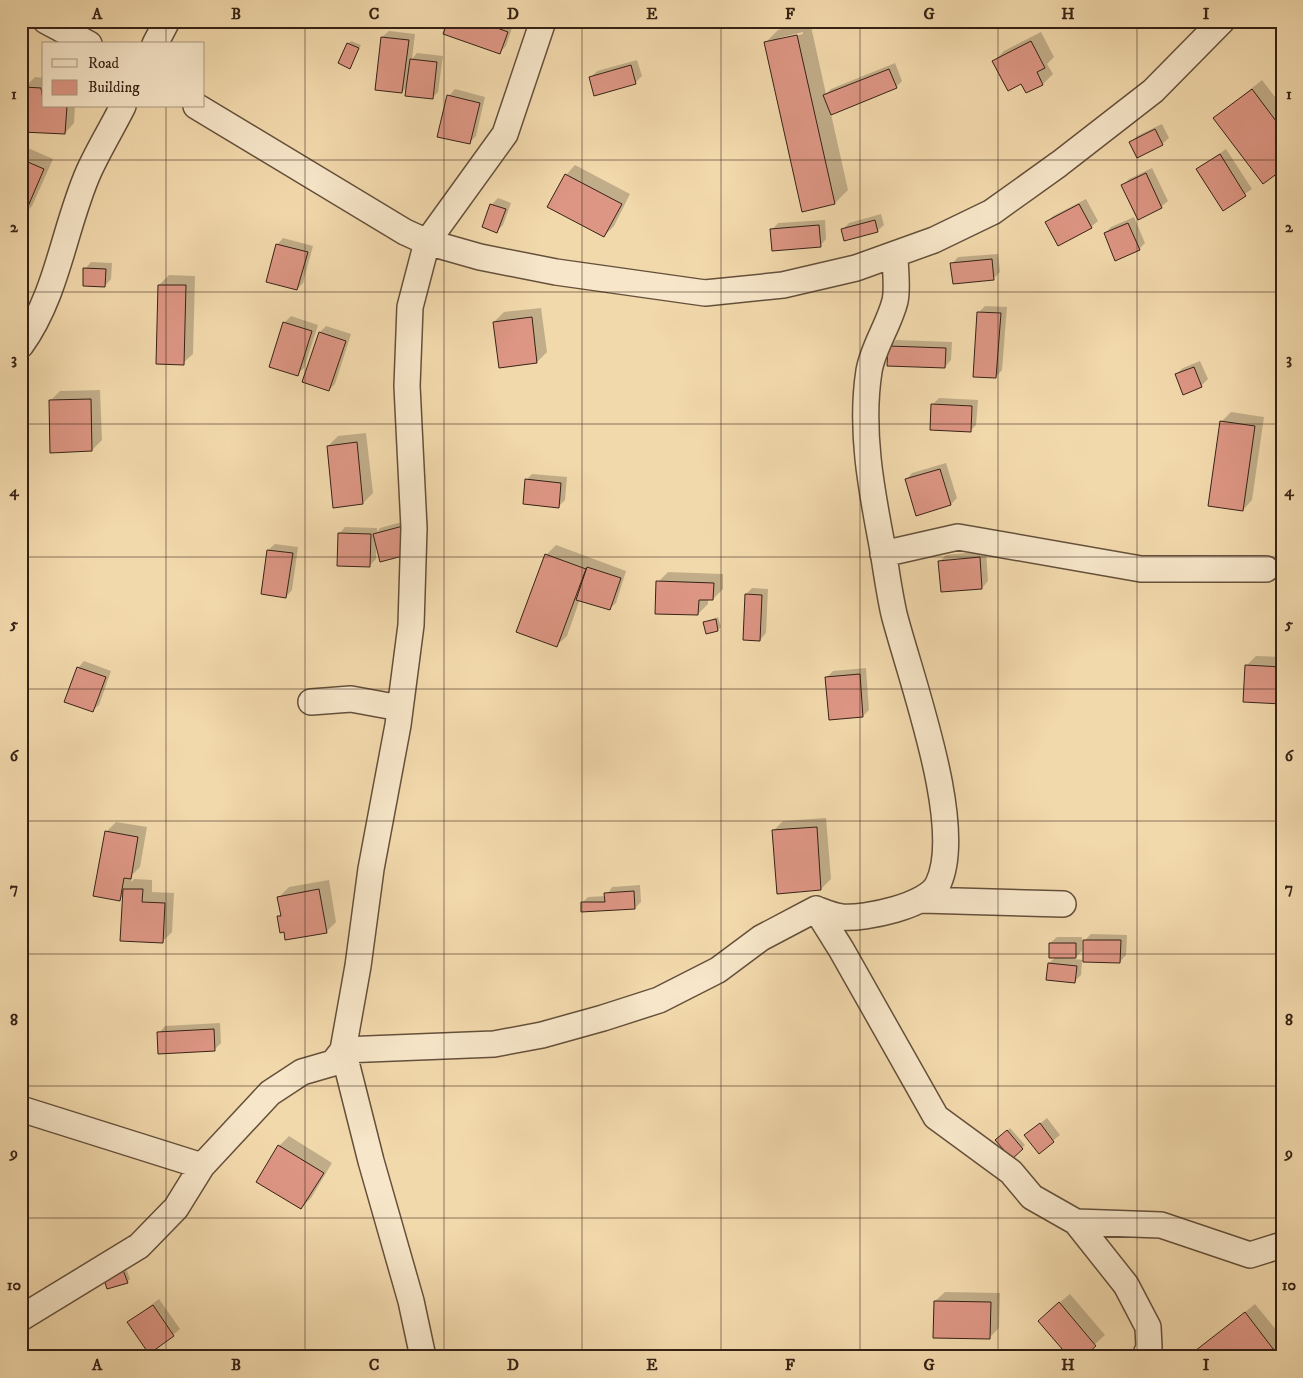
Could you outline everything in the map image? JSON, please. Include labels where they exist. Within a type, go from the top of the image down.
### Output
[{"type":"street","points":[[46,21],[85,42]]},
{"type":"street","points":[[156,42],[167,21]]},
{"type":"street","points":[[423,1357],[411,1301],[371,1161],[344,1050],[371,869],[400,708],[411,625],[414,528],[407,386],[410,307],[427,242],[505,134],[542,21]]},
{"type":"street","points":[[199,108],[405,232],[427,242],[480,257],[556,272],[705,293],[782,285],[856,268],[934,240],[992,212],[1044,175],[1153,91],[1222,21]]},
{"type":"street","points":[[21,345],[35,326],[89,171],[122,108]]},
{"type":"street","points":[[21,1318],[138,1246],[176,1208],[202,1166],[270,1093],[302,1072],[332,1063],[344,1050],[494,1044],[542,1035],[659,1000],[718,970],[761,938],[816,909],[843,917],[892,911],[922,900],[938,886],[945,862],[945,832],[936,761],[894,613],[868,454],[865,408],[870,368],[895,300],[895,255]]},
{"type":"street","points":[[883,554],[958,537],[1141,569],[1266,569]]},
{"type":"street","points":[[311,702],[351,699],[400,708]]},
{"type":"street","points":[[922,900],[1063,904]]},
{"type":"street","points":[[816,909],[841,949],[936,1117],[1011,1172],[1032,1197],[1076,1222],[1126,1285],[1148,1327],[1149,1347],[1145,1357]]},
{"type":"street","points":[[21,1109],[202,1166]]},
{"type":"street","points":[[1076,1222],[1161,1225],[1250,1255],[1282,1245]]},
{"type":"building","points":[[448,21],[478,21],[508,32],[500,54],[443,34]]},
{"type":"building","points":[[797,35],[835,204],[802,212],[764,42]]},
{"type":"building","points":[[381,37],[409,40],[402,93],[375,90]]},
{"type":"building","points":[[1031,41],[1045,68],[1037,72],[1043,85],[1026,93],[1021,84],[1008,91],[992,61]]},
{"type":"building","points":[[347,43],[359,48],[350,69],[338,63]]},
{"type":"building","points":[[410,59],[437,62],[433,99],[405,96]]},
{"type":"building","points":[[631,65],[636,84],[594,96],[589,77]]},
{"type":"building","points":[[889,69],[897,88],[831,115],[823,95]]},
{"type":"building","points":[[24,87],[41,88],[42,108],[67,108],[65,134],[22,132]]},
{"type":"building","points":[[1252,89],[1282,129],[1282,170],[1263,184],[1213,118]]},
{"type":"building","points":[[447,95],[480,103],[470,144],[437,137]]},
{"type":"building","points":[[1155,129],[1163,145],[1137,158],[1129,142]]},
{"type":"building","points":[[1220,154],[1246,196],[1223,211],[1196,169]]},
{"type":"building","points":[[21,159],[44,169],[23,218],[21,217]]},
{"type":"building","points":[[1146,173],[1162,208],[1138,220],[1121,185]]},
{"type":"building","points":[[565,174],[622,204],[604,237],[547,207]]},
{"type":"building","points":[[490,204],[506,209],[497,233],[482,227]]},
{"type":"building","points":[[1079,204],[1092,228],[1058,246],[1045,222]]},
{"type":"building","points":[[875,220],[878,232],[844,241],[841,229]]},
{"type":"building","points":[[1128,223],[1140,250],[1115,261],[1104,233]]},
{"type":"building","points":[[819,225],[821,247],[772,251],[770,229]]},
{"type":"building","points":[[276,244],[308,252],[297,290],[266,282]]},
{"type":"building","points":[[992,259],[994,280],[953,284],[950,263]]},
{"type":"building","points":[[83,268],[106,269],[105,287],[83,286]]},
{"type":"building","points":[[158,285],[186,285],[184,365],[156,364]]},
{"type":"building","points":[[977,312],[1001,313],[996,378],[973,377]]},
{"type":"building","points":[[532,317],[537,363],[499,368],[493,322]]},
{"type":"building","points":[[283,322],[312,331],[298,376],[269,367]]},
{"type":"building","points":[[319,332],[346,341],[329,391],[302,382]]},
{"type":"building","points":[[888,346],[946,348],[945,368],[887,366]]},
{"type":"building","points":[[1194,367],[1202,387],[1183,395],[1175,374]]},
{"type":"building","points":[[91,399],[92,451],[50,453],[49,400]]},
{"type":"building","points":[[931,404],[972,406],[971,432],[930,430]]},
{"type":"building","points":[[1220,421],[1255,426],[1243,511],[1208,506]]},
{"type":"building","points":[[357,442],[363,504],[333,508],[327,446]]},
{"type":"building","points":[[940,469],[951,505],[916,516],[905,479]]},
{"type":"building","points":[[525,479],[561,483],[559,508],[523,504]]},
{"type":"building","points":[[403,526],[410,554],[380,562],[373,534]]},
{"type":"building","points":[[338,533],[371,534],[370,567],[337,566]]},
{"type":"building","points":[[267,550],[293,553],[286,598],[261,594]]},
{"type":"building","points":[[545,554],[586,569],[557,647],[516,632]]},
{"type":"building","points":[[980,557],[982,589],[941,592],[938,561]]},
{"type":"building","points":[[587,567],[621,578],[610,610],[576,600]]},
{"type":"building","points":[[656,581],[714,583],[713,600],[699,600],[698,615],[655,614]]},
{"type":"building","points":[[745,594],[762,595],[760,641],[743,640]]},
{"type":"building","points":[[716,619],[718,631],[706,634],[703,622]]},
{"type":"building","points":[[1245,665],[1282,667],[1282,704],[1243,702]]},
{"type":"building","points":[[77,667],[106,677],[93,712],[64,702]]},
{"type":"building","points":[[860,674],[863,717],[829,720],[825,677]]},
{"type":"building","points":[[817,827],[821,890],[777,894],[772,830]]},
{"type":"building","points":[[105,831],[138,837],[131,879],[124,878],[120,901],[93,896]]},
{"type":"building","points":[[123,889],[143,889],[142,902],[165,903],[163,943],[120,941]]},
{"type":"building","points":[[319,889],[327,933],[285,940],[284,932],[280,933],[277,916],[281,916],[277,897]]},
{"type":"building","points":[[634,891],[635,909],[581,912],[581,902],[605,902],[604,893]]},
{"type":"building","points":[[1083,940],[1121,940],[1120,963],[1083,962]]},
{"type":"building","points":[[1049,943],[1076,943],[1076,958],[1049,958]]},
{"type":"building","points":[[1048,963],[1077,966],[1075,983],[1046,980]]},
{"type":"building","points":[[214,1029],[215,1051],[158,1054],[157,1032]]},
{"type":"building","points":[[1040,1123],[1054,1142],[1039,1154],[1024,1135]]},
{"type":"building","points":[[1007,1130],[1023,1149],[1012,1159],[995,1140]]},
{"type":"building","points":[[278,1145],[324,1173],[301,1209],[256,1182]]},
{"type":"building","points":[[123,1270],[128,1283],[107,1289],[103,1276]]},
{"type":"building","points":[[934,1301],[991,1302],[990,1339],[933,1338]]},
{"type":"building","points":[[1059,1302],[1096,1346],[1083,1357],[1069,1357],[1038,1321]]},
{"type":"building","points":[[153,1305],[174,1336],[149,1354],[127,1322]]},
{"type":"building","points":[[1245,1312],[1277,1354],[1274,1357],[1193,1357],[1191,1354]]}]
